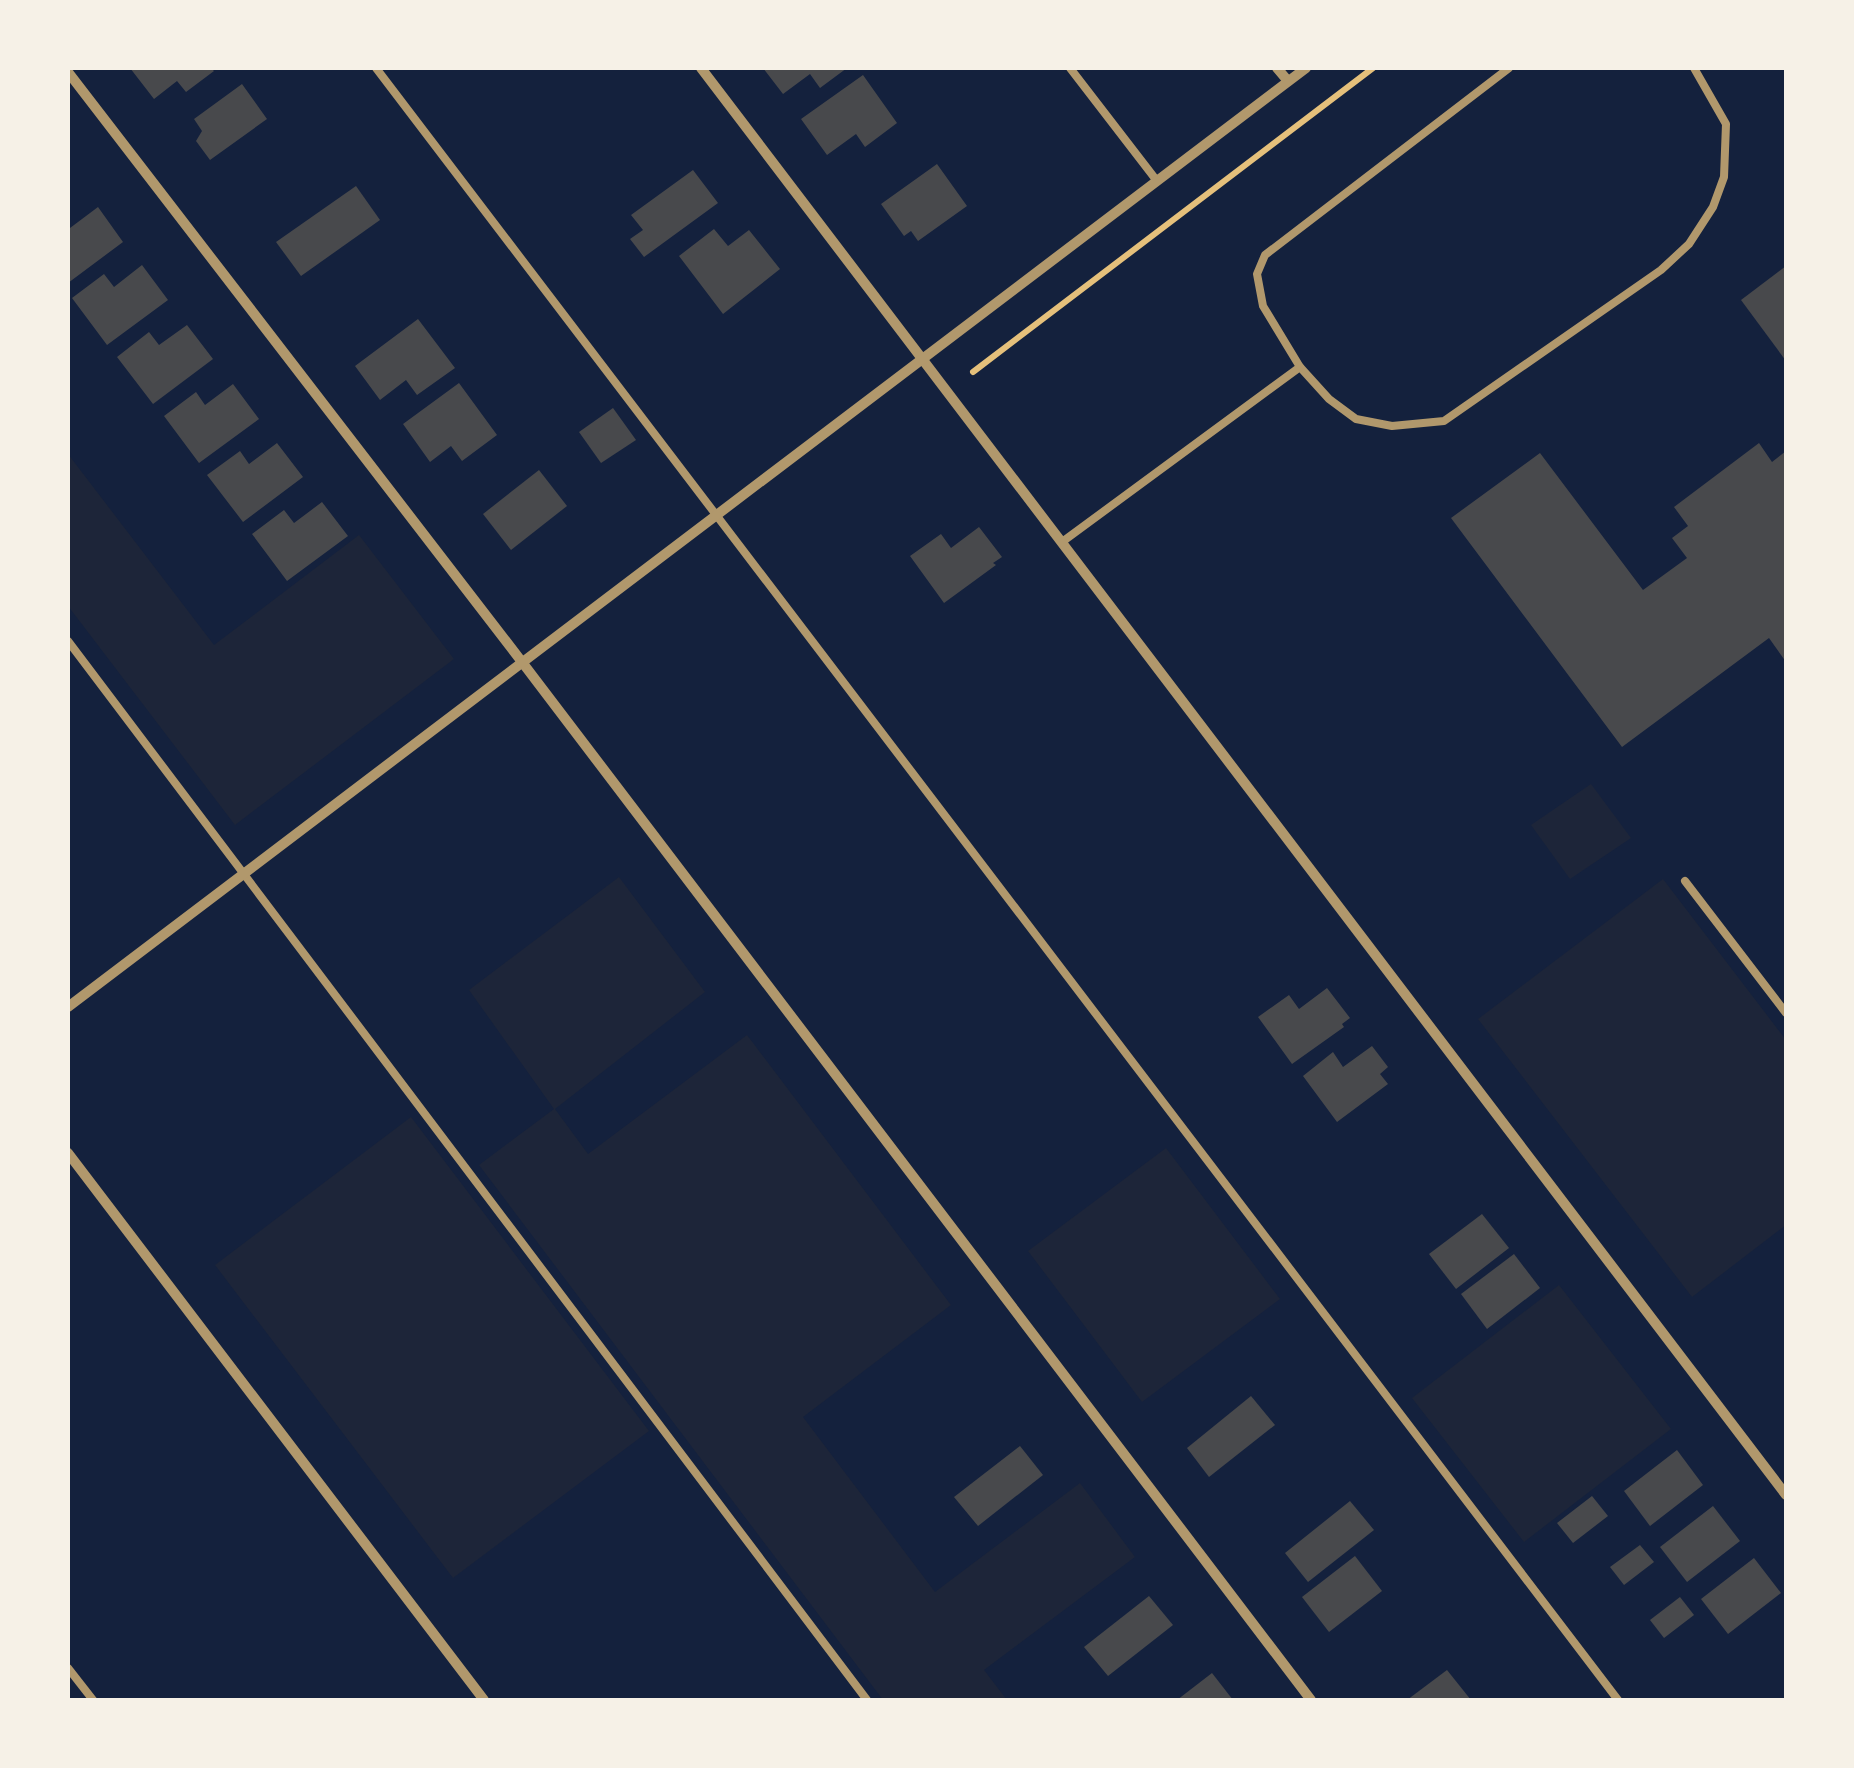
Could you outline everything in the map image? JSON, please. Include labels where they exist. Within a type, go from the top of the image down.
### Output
[{"type":"street","points":[[701,68],[1786,1495]]},
{"type":"street","points":[[1277,68],[1288,82]]},
{"type":"street","points":[[68,1007],[1306,68]]},
{"type":"street","points":[[68,72],[1311,1700]]},
{"type":"street","points":[[68,1152],[484,1700]]},
{"type":"lane","points":[[376,68],[1618,1700]]},
{"type":"lane","points":[[1070,68],[1157,181]]},
{"type":"lane","points":[[1510,68],[1266,256],[1257,274],[1263,306],[1300,367],[1329,399],[1356,419],[1392,426],[1444,421],[1661,270],[1688,244],[1713,208],[1724,178],[1726,124],[1694,68]]},
{"type":"lane","points":[[1062,542],[1300,367]]},
{"type":"lane","points":[[68,641],[868,1700]]},
{"type":"lane","points":[[1685,881],[1786,1013]]},
{"type":"lane","points":[[68,1668],[92,1700]]},
{"type":"path","points":[[974,372],[1373,68]]},
{"type":"shaded area","points":[[68,454],[214,645],[359,535],[454,659],[235,825],[68,606]]},
{"type":"shaded area","points":[[1591,784],[1631,838],[1570,879],[1531,825]]},
{"type":"shaded area","points":[[619,877],[705,992],[555,1109],[588,1154],[747,1035],[951,1305],[803,1417],[935,1592],[1080,1483],[1135,1557],[984,1670],[1007,1700],[883,1700],[479,1165],[554,1109],[469,990]]},
{"type":"shaded area","points":[[1663,879],[1786,1040],[1786,1225],[1692,1297],[1478,1019]]},
{"type":"shaded area","points":[[411,1117],[649,1431],[453,1578],[215,1265]]},
{"type":"shaded area","points":[[1166,1148],[1280,1299],[1142,1402],[1028,1251]]},
{"type":"shaded area","points":[[1559,1285],[1671,1429],[1524,1542],[1412,1398]]},
{"type":"building","points":[[130,68],[214,71],[186,92],[177,81],[154,99]]},
{"type":"building","points":[[763,68],[847,68],[820,88],[810,74],[783,94]]},
{"type":"building","points":[[863,75],[897,123],[865,147],[856,134],[827,155],[801,119]]},
{"type":"building","points":[[242,84],[267,119],[210,160],[196,141],[202,131],[194,119]]},
{"type":"building","points":[[937,164],[967,206],[918,241],[911,231],[904,236],[881,204]]},
{"type":"building","points":[[693,170],[718,203],[644,257],[630,239],[643,230],[631,215]]},
{"type":"building","points":[[356,186],[380,220],[301,276],[276,242]]},
{"type":"building","points":[[98,207],[123,242],[68,283],[68,225],[70,228]]},
{"type":"building","points":[[714,229],[728,246],[749,230],[780,269],[723,314],[679,256]]},
{"type":"building","points":[[142,265],[168,300],[107,345],[72,298],[104,274],[114,287]]},
{"type":"building","points":[[1786,266],[1786,361],[1741,300]]},
{"type":"building","points":[[418,319],[455,368],[417,395],[406,380],[380,400],[355,366]]},
{"type":"building","points":[[187,325],[213,359],[153,404],[117,357],[149,332],[159,345]]},
{"type":"building","points":[[459,383],[497,435],[462,461],[451,446],[430,462],[403,424]]},
{"type":"building","points":[[233,384],[259,419],[199,463],[164,416],[196,392],[205,405]]},
{"type":"building","points":[[613,408],[636,440],[601,463],[579,432]]},
{"type":"building","points":[[277,443],[303,477],[243,522],[207,475],[240,451],[249,464]]},
{"type":"building","points":[[1759,443],[1772,462],[1786,451],[1786,662],[1769,638],[1622,747],[1451,518],[1540,453],[1643,590],[1687,558],[1672,538],[1688,526],[1674,507]]},
{"type":"building","points":[[539,470],[567,506],[511,550],[483,514]]},
{"type":"building","points":[[322,502],[348,536],[287,581],[252,534],[284,510],[294,523]]},
{"type":"building","points":[[979,527],[1002,557],[944,603],[910,556],[941,534],[951,548]]},
{"type":"building","points":[[1327,988],[1350,1018],[1342,1024],[1344,1027],[1292,1064],[1258,1017],[1289,995],[1299,1009]]},
{"type":"building","points":[[1372,1046],[1388,1067],[1380,1074],[1388,1084],[1337,1122],[1303,1076],[1333,1052],[1343,1067]]},
{"type":"building","points":[[1482,1214],[1509,1248],[1456,1289],[1429,1254]]},
{"type":"building","points":[[1514,1254],[1540,1288],[1487,1329],[1461,1294]]},
{"type":"building","points":[[1251,1396],[1275,1425],[1209,1477],[1187,1448]]},
{"type":"building","points":[[1020,1446],[1043,1475],[978,1526],[954,1497]]},
{"type":"building","points":[[1677,1450],[1703,1485],[1650,1526],[1624,1491]]},
{"type":"building","points":[[1592,1496],[1608,1516],[1573,1543],[1557,1523]]},
{"type":"building","points":[[1350,1501],[1374,1530],[1308,1582],[1285,1553]]},
{"type":"building","points":[[1713,1506],[1740,1541],[1687,1582],[1660,1547]]},
{"type":"building","points":[[1640,1545],[1654,1562],[1624,1585],[1610,1567]]},
{"type":"building","points":[[1355,1556],[1382,1591],[1329,1632],[1302,1597]]},
{"type":"building","points":[[1754,1558],[1781,1593],[1728,1634],[1701,1599]]},
{"type":"building","points":[[1149,1596],[1173,1625],[1108,1676],[1084,1647]]},
{"type":"building","points":[[1680,1597],[1694,1615],[1664,1638],[1650,1620]]},
{"type":"building","points":[[1447,1670],[1471,1700],[1407,1700]]},
{"type":"building","points":[[1212,1673],[1233,1700],[1177,1700]]}]
